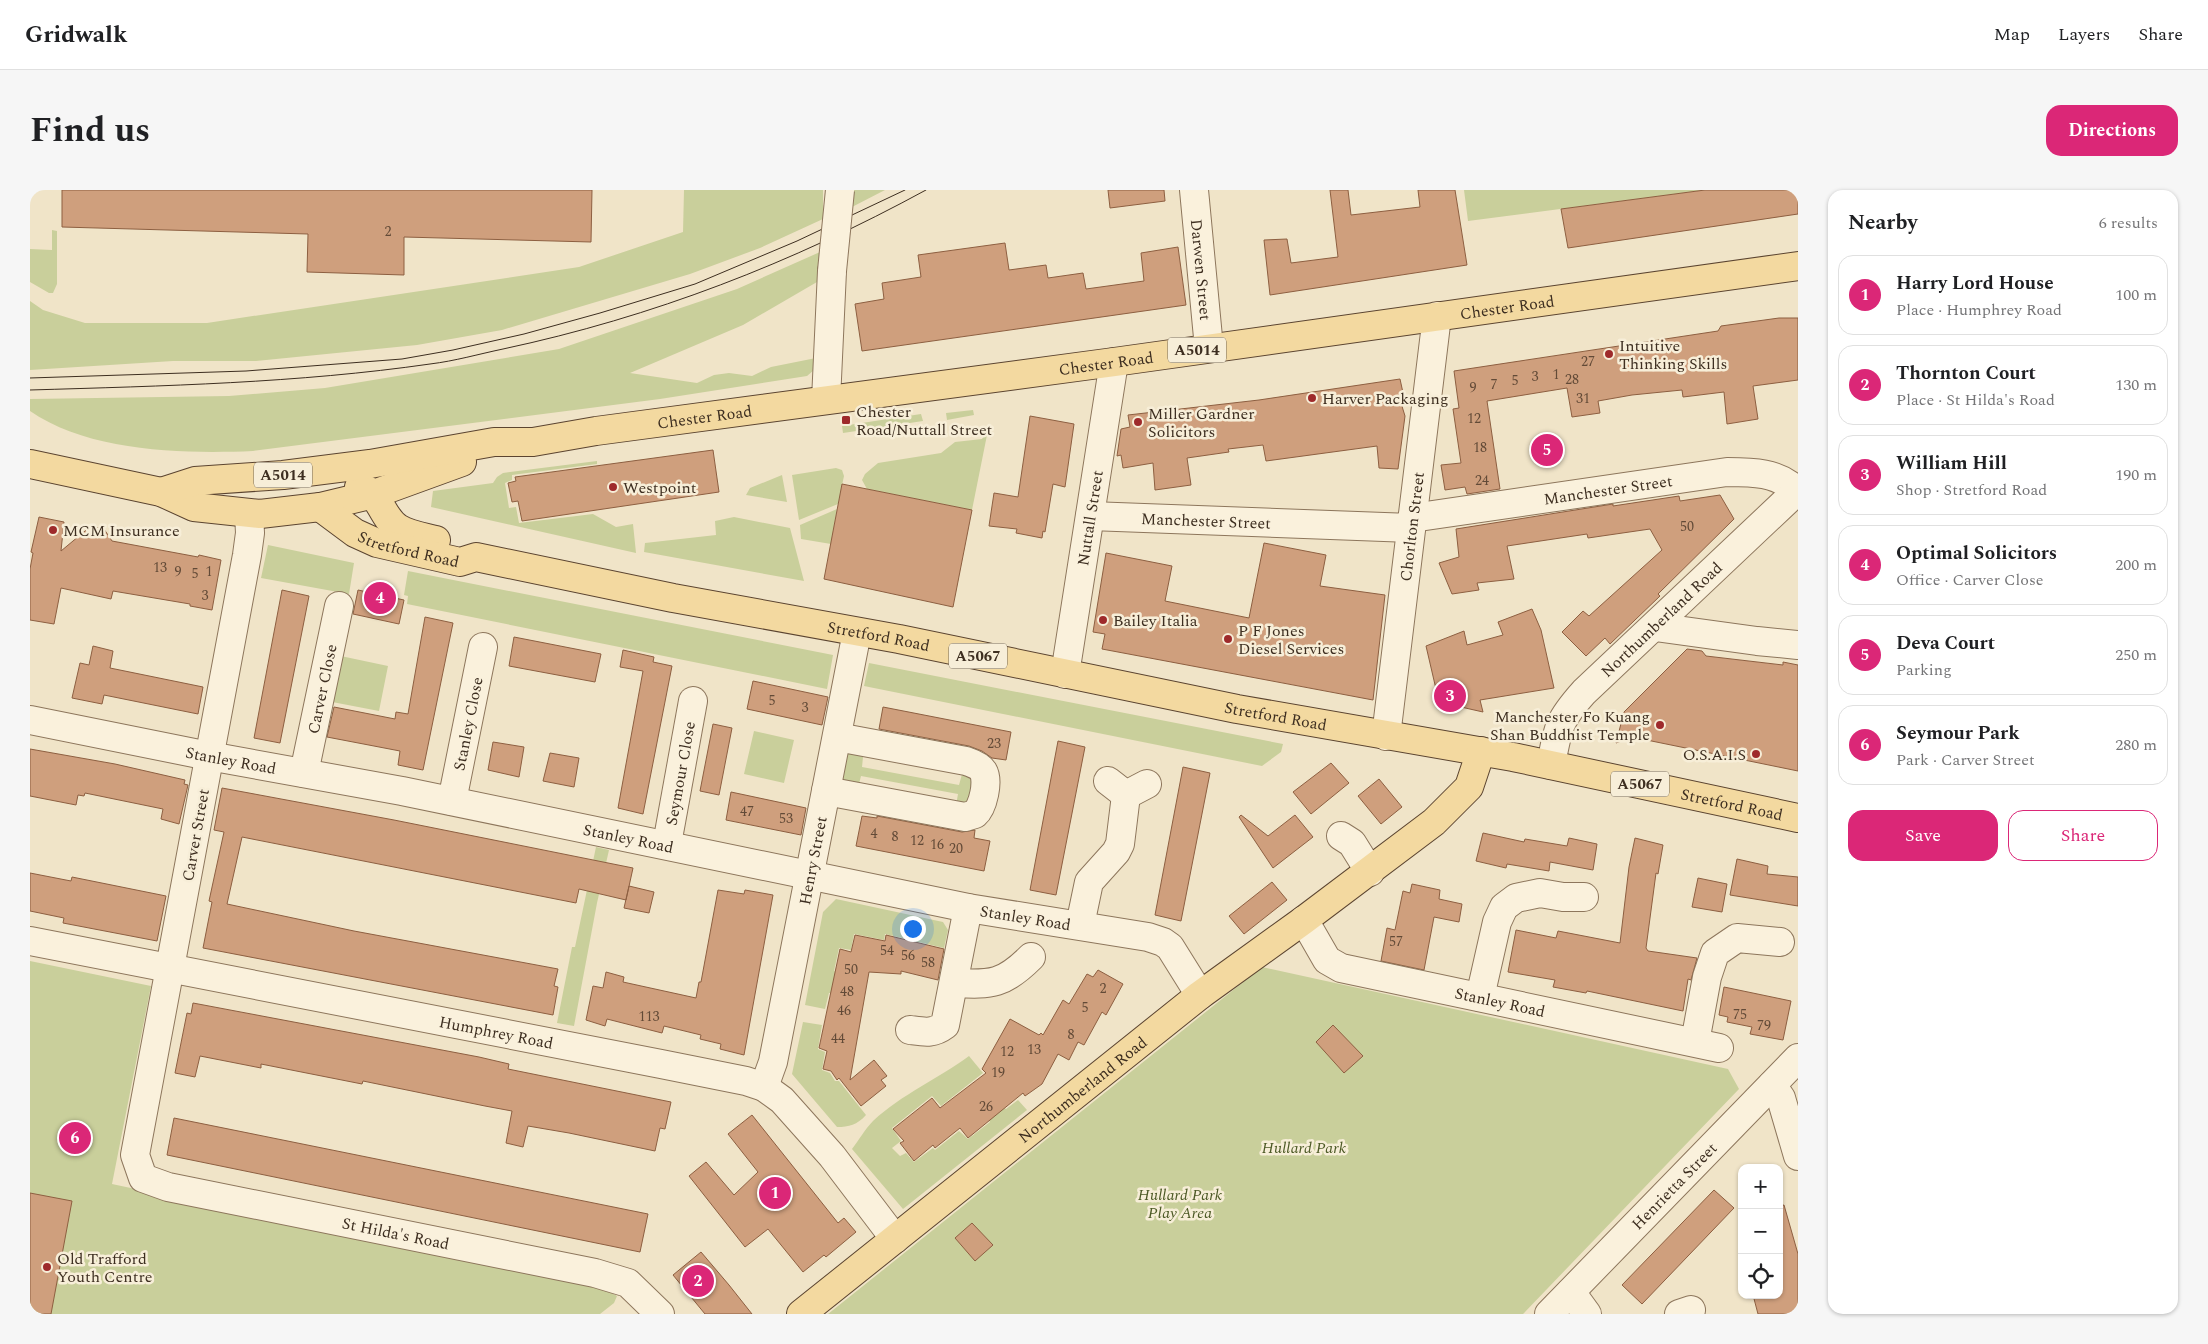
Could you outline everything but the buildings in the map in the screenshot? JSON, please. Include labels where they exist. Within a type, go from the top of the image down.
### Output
[{"type":"main road","name":"Chester Road","points":[[161,492],[195,481],[283,475],[370,464],[494,442],[533,442],[596,431],[1114,362],[1798,266]]},
{"type":"main road","name":"Chester Road","points":[[320,507],[374,494],[460,462],[500,455],[533,442]]},
{"type":"main road","points":[[30,447],[42,467]]},
{"type":"main road","name":"A5014","points":[[42,467],[161,492],[194,507],[249,514],[320,507]]},
{"type":"main road","points":[[195,481],[272,490],[354,486],[364,488],[374,494],[386,517],[399,528],[420,536],[469,546],[476,558]]},
{"type":"main road","name":"Stretford Road","points":[[320,507],[355,533],[377,544],[460,562],[476,558],[673,598],[857,632],[1237,709],[1481,751],[1798,818]]},
{"type":"main road","name":"Northumberland Road","points":[[801,1314],[1200,995],[1370,872],[1434,822],[1469,787],[1481,751]]},
{"type":"street","points":[[826,400],[832,271],[840,190]]},
{"type":"street","name":"Darwen Street","points":[[1194,190],[1209,348]]},
{"type":"street","name":"Chorlton Street","points":[[1386,736],[1437,316]]},
{"type":"street","name":"Nuttall Street","points":[[1065,674],[1114,362]]},
{"type":"street","name":"Manchester Street","points":[[1090,516],[1412,523],[1727,472],[1760,473],[1774,476],[1787,481],[1798,490]]},
{"type":"street","name":"Northumberland Road","points":[[1551,765],[1557,728],[1566,712],[1584,692],[1798,490]]},
{"type":"street","name":"Carver Street","points":[[135,1155],[247,555],[250,533],[249,514]]},
{"type":"street","name":"Carver Close","points":[[304,773],[339,606]]},
{"type":"street","points":[[1655,627],[1798,645]]},
{"type":"street","name":"Henry Street","points":[[764,1087],[773,1062],[857,632]]},
{"type":"street","name":"Stanley Close","points":[[452,801],[482,647]]},
{"type":"street","name":"Seymour Close","points":[[667,844],[693,701]]},
{"type":"street","name":"Stanley Road","points":[[30,720],[209,756],[452,801],[597,832],[667,844],[968,908],[1148,937],[1163,942],[1174,952],[1200,995]]},
{"type":"street","points":[[826,791],[965,817],[975,814],[981,806],[985,776],[982,769],[975,764],[836,737]]},
{"type":"street","points":[[1080,925],[1090,882],[1116,852],[1120,844],[1127,787]]},
{"type":"street","points":[[1338,834],[1352,843],[1370,872]]},
{"type":"street","points":[[1480,997],[1497,922],[1504,907],[1516,898],[1540,892],[1572,902]]},
{"type":"street","points":[[910,1030],[926,1033],[936,1031],[945,1025],[968,908]]},
{"type":"street","name":"Stanley Road","points":[[1304,920],[1327,960],[1341,968],[1707,1045],[1712,957],[1720,948],[1737,938],[1768,936]]},
{"type":"street","name":"Humphrey Road","points":[[30,941],[170,970],[642,1060],[746,1081],[764,1087],[782,1100],[832,1156],[895,1240]]},
{"type":"street","points":[[954,983],[983,984],[1001,981],[1018,970],[1032,957]]},
{"type":"street","name":"Henrietta Street","points":[[1549,1314],[1798,1058]]},
{"type":"street","points":[[1772,1085],[1780,1098],[1798,1156]]},
{"type":"street","name":"St Hilda's Road","points":[[135,1155],[144,1178],[168,1187],[595,1273],[628,1283],[660,1314]]},
{"type":"street","points":[[1571,1292],[1587,1314]]},
{"type":"green space","points":[[684,190],[823,190],[823,219],[760,248],[690,274],[502,330],[417,345],[256,361],[173,361],[30,370],[30,301],[43,310],[85,323],[207,323],[579,267],[683,232]]},
{"type":"green space","points":[[854,190],[885,190],[852,207]]},
{"type":"green space","points":[[1464,190],[1705,190],[1468,221]]},
{"type":"green space","points":[[52,230],[57,231],[57,284],[53,293],[49,293],[30,282],[30,249],[52,250]]},
{"type":"green space","points":[[820,252],[817,282],[743,325],[630,373],[697,383],[714,375],[729,373],[752,376],[771,367],[816,358],[814,370],[807,376],[660,399],[253,451],[197,452],[138,447],[108,442],[80,435],[54,425],[30,411],[30,399],[229,396],[325,388],[559,349],[737,289]]},
{"type":"green space","points":[[973,410],[974,415],[947,420],[946,413]]},
{"type":"green space","points":[[921,414],[923,421],[843,433],[842,426]]},
{"type":"green space","points":[[988,430],[972,510],[867,489],[862,480],[865,474],[878,463],[941,453],[955,442],[982,439]]},
{"type":"green space","points":[[597,461],[597,464],[512,475],[512,480],[505,483],[509,508],[516,507],[519,523],[593,514],[616,527],[633,524],[636,553],[431,507],[433,491],[493,483],[503,473]]},
{"type":"green space","points":[[836,468],[842,470],[844,476],[838,504],[799,520],[792,475]]},
{"type":"green space","points":[[782,475],[787,502],[746,495],[750,488]]},
{"type":"green space","points":[[837,509],[831,544],[801,539],[800,525]]},
{"type":"green space","points":[[734,517],[790,528],[804,581],[644,552],[645,543],[716,535],[715,521]]},
{"type":"green space","points":[[268,545],[354,563],[349,594],[261,578]]},
{"type":"green space","points":[[408,571],[833,655],[827,689],[407,604],[408,596],[404,595]]},
{"type":"green space","points":[[336,655],[388,666],[379,711],[327,701]]},
{"type":"green space","points":[[869,663],[1283,744],[1281,752],[1262,766],[864,686]]},
{"type":"green space","points":[[754,731],[794,740],[784,783],[744,774]]},
{"type":"green space","points":[[848,744],[864,747],[862,767],[959,785],[964,767],[972,768],[972,803],[955,811],[958,794],[861,776],[857,792],[840,789]]},
{"type":"green space","points":[[596,847],[609,850],[574,1026],[557,1023],[572,947],[575,947]]},
{"type":"green space","points":[[836,899],[943,922],[948,930],[944,948],[885,934],[884,940],[854,934],[851,950],[839,948],[834,971],[837,972],[832,993],[829,993],[825,1009],[805,1005],[823,912]]},
{"type":"green space","points":[[30,961],[151,986],[112,1184],[605,1289],[617,1296],[614,1303],[600,1314],[30,1314]]},
{"type":"green space","name":"Hullard Park","points":[[1262,967],[1728,1069],[1739,1089],[1523,1314],[828,1314]]},
{"type":"green space","points":[[803,1022],[822,1025],[818,1049],[825,1052],[822,1070],[830,1073],[835,1081],[839,1081],[866,1115],[856,1123],[837,1127],[792,1074]]},
{"type":"green space","points":[[969,1056],[983,1073],[941,1106],[932,1096],[892,1128],[901,1141],[892,1148],[900,1156],[906,1153],[914,1162],[933,1148],[935,1150],[959,1131],[968,1139],[990,1122],[987,1118],[1002,1106],[1006,1109],[1018,1100],[1027,1110],[903,1209],[852,1149],[870,1124],[884,1111]]},
{"type":"tram line","points":[[30,378],[246,371],[402,359],[453,350],[524,334],[695,284],[797,241],[905,190]]},
{"type":"tram line","points":[[30,390],[281,380],[439,363],[467,357],[614,321],[720,285],[824,241],[926,190]]},
{"type":"place","name":"Intuitive Thinking Skills","points":[[1609,354]]},
{"type":"place","name":"Harver Packaging","points":[[1312,398]]},
{"type":"place","name":"Chester Road/Nuttall Street","points":[[846,420]]},
{"type":"place","name":"Miller Gardner Solicitors","points":[[1138,422]]},
{"type":"place","name":"Deva Court","points":[[1547,450]]},
{"type":"place","name":"Westpoint","points":[[613,487]]},
{"type":"place","name":"MCM Insurance","points":[[53,530]]},
{"type":"place","name":"Optimal Solicitors","points":[[380,598]]},
{"type":"place","name":"Bailey Italia","points":[[1103,620]]},
{"type":"place","name":"P F Jones Diesel Services","points":[[1228,639]]},
{"type":"place","name":"William Hill","points":[[1450,696]]},
{"type":"place","name":"Manchester Fo Kuang Shan Buddhist Temple","points":[[1660,725]]},
{"type":"place","name":"O.S.A.I.S","points":[[1756,754]]},
{"type":"place","name":"Seymour Park","points":[[75,1138]]},
{"type":"place","name":"Harry Lord House","points":[[775,1193]]},
{"type":"place","name":"Old Trafford Youth Centre","points":[[47,1267]]},
{"type":"place","name":"Thornton Court","points":[[698,1281]]},
{"type":"park label","name":"Hullard Park Play Area","points":[[1180,1203]]}]
